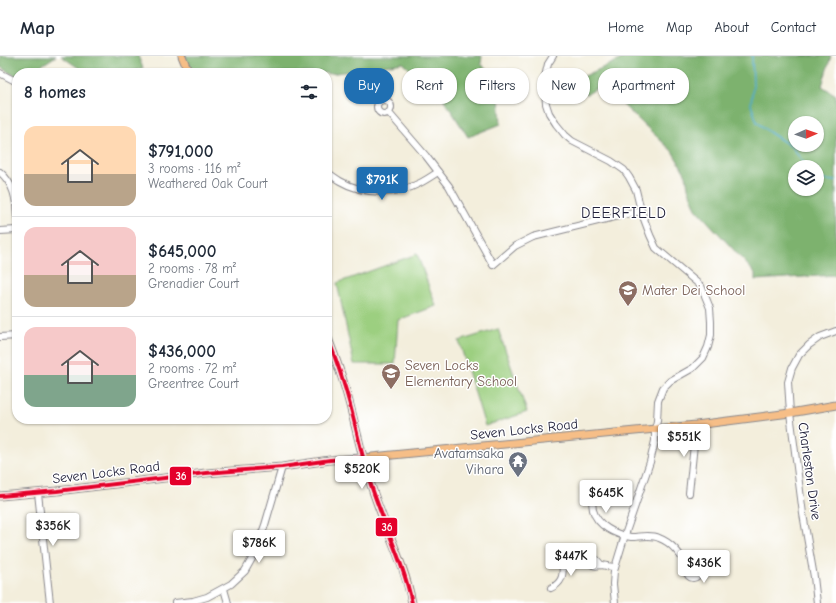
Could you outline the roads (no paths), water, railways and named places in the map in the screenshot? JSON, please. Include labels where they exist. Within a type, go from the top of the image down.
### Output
[{"type":"main road","points":[[182,56],[187,68]]},
{"type":"main road","points":[[332,350],[346,391],[362,458],[374,494],[404,571],[412,603]]},
{"type":"main road","name":"Seven Locks Road","points":[[0,496],[206,473],[282,467],[330,460],[696,425],[790,413],[836,405]]},
{"type":"street","points":[[553,56],[548,64],[544,81],[546,104],[549,113],[565,135],[572,141],[612,161],[624,170],[636,190],[641,211],[656,248],[701,286],[710,308],[712,322],[708,347],[702,358],[693,368],[670,381],[663,388],[658,401],[655,441],[650,462],[615,567],[613,584],[614,603]]},
{"type":"street","points":[[0,73],[12,79]]},
{"type":"street","points":[[389,113],[426,156],[449,186],[493,265],[515,246],[533,237],[641,211]]},
{"type":"street","points":[[0,172],[12,189]]},
{"type":"street","points":[[332,175],[350,186],[362,190],[381,192],[399,190],[419,184],[438,172]]},
{"type":"street","points":[[0,231],[12,230]]},
{"type":"street","name":"Charleston Drive","points":[[817,603],[803,514],[790,413],[788,382],[792,368],[799,355],[820,337],[836,331]]},
{"type":"street","points":[[0,337],[12,336]]},
{"type":"street","points":[[689,493],[696,425]]},
{"type":"street","points":[[175,603],[207,597],[224,589],[245,570],[254,555],[265,525],[282,467]]},
{"type":"street","points":[[591,491],[593,510],[597,518],[606,528],[625,535],[657,537],[664,540],[676,548],[689,568]]},
{"type":"street","points":[[38,492],[50,603]]},
{"type":"street","points":[[551,588],[561,580],[564,561],[567,555],[570,554],[575,554],[587,559],[593,565],[615,567]]},
{"type":"street","points":[[224,589],[228,603]]},
{"type":"waterway","points":[[752,56],[753,85],[751,105],[757,122],[792,147],[802,160]]},
{"type":"waterway","points":[[824,180],[836,181]]},
{"type":"place","name":"Mater Dei School","points":[[628,307]]},
{"type":"place","name":"Seven Locks Elementary School","points":[[391,390]]},
{"type":"place","name":"Avatamsaka Vihara","points":[[518,478]]},
{"type":"district","name":"DEERFIELD","points":[[624,213]]}]
